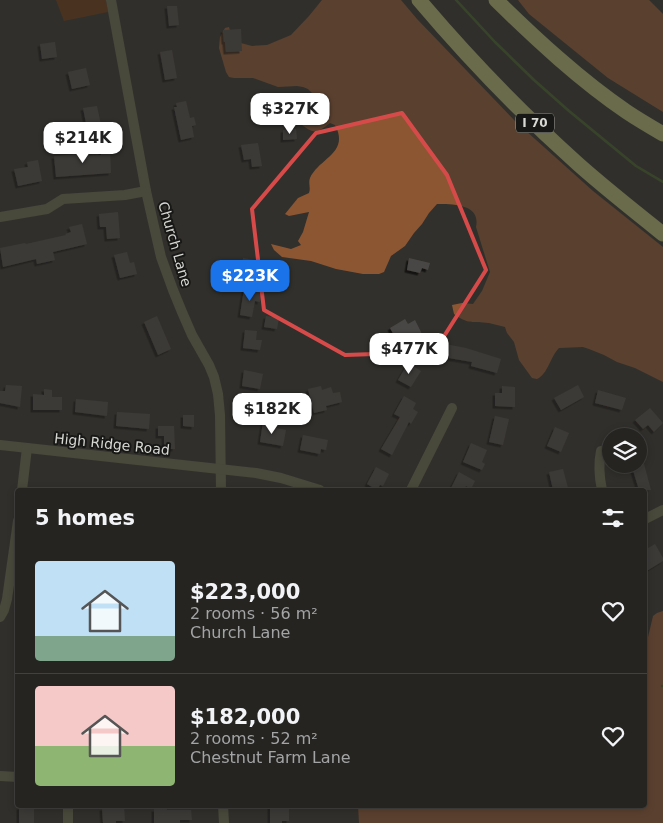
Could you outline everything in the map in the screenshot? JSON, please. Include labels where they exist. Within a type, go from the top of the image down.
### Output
[{"type":"highway","name":"I 70","points":[[419,0],[482,72],[539,127],[578,164],[663,234]]},
{"type":"highway","points":[[496,0],[530,33],[581,77],[626,111],[663,134]]},
{"type":"street","name":"Church Lane","points":[[111,0],[146,191],[159,248],[173,290],[192,335],[209,365],[218,394],[221,488]]},
{"type":"street","points":[[0,217],[47,210],[63,199],[124,195],[146,191]]},
{"type":"street","points":[[412,488],[452,408]]},
{"type":"street","name":"High Ridge Road","points":[[0,445],[256,473],[314,488]]},
{"type":"street","points":[[22,488],[27,448]]},
{"type":"street","points":[[601,452],[598,466],[601,488]]},
{"type":"street","points":[[647,518],[663,510]]},
{"type":"street","points":[[0,617],[7,600],[15,542]]},
{"type":"street","points":[[0,776],[15,776]]},
{"type":"street","points":[[68,808],[68,823]]},
{"type":"street","points":[[223,808],[224,823]]},
{"type":"highlighted area","points":[[402,113],[447,175],[486,270],[434,352],[345,355],[264,310],[252,209],[316,133]]},
{"type":"shaded area","points":[[56,0],[106,0],[108,12],[64,21]]},
{"type":"shaded area","points":[[322,0],[401,0],[516,122],[593,191],[663,247],[663,382],[635,368],[583,347],[559,348],[541,377],[537,379],[532,378],[519,360],[514,342],[505,327],[467,321],[454,314],[452,305],[462,303],[473,304],[482,291],[490,272],[476,227],[474,214],[464,207],[451,204],[437,204],[405,246],[391,256],[384,272],[379,274],[363,274],[336,269],[311,261],[282,257],[274,250],[271,244],[291,249],[301,245],[298,241],[309,212],[289,216],[285,214],[298,198],[309,193],[310,178],[314,171],[336,149],[339,142],[339,134],[335,125],[330,123],[316,131],[302,125],[312,113],[315,105],[316,97],[308,89],[297,86],[278,87],[253,78],[229,77],[219,48],[220,37],[225,28],[229,27],[232,38],[237,42],[252,46],[267,45],[291,35]]},
{"type":"shaded area","points":[[518,0],[649,0],[663,14],[663,112],[608,78],[529,14]]},
{"type":"shaded area","points":[[663,611],[663,823],[359,823],[358,808],[647,808],[647,642],[653,616]]},
{"type":"building","points":[[167,6],[177,6],[179,25],[169,26]]},
{"type":"building","points":[[241,29],[242,51],[226,52],[223,30]]},
{"type":"building","points":[[55,42],[57,57],[42,59],[40,44]]},
{"type":"building","points":[[172,50],[177,78],[165,80],[160,52]]},
{"type":"building","points":[[86,68],[90,85],[72,89],[68,72]]},
{"type":"building","points":[[186,101],[190,118],[194,117],[196,125],[192,126],[194,137],[181,140],[174,107],[177,107],[176,103]]},
{"type":"building","points":[[97,106],[101,125],[87,128],[83,108]]},
{"type":"building","points":[[296,129],[297,139],[283,140],[283,130]]},
{"type":"building","points":[[258,143],[262,166],[252,167],[251,159],[244,160],[241,145]]},
{"type":"building","points":[[101,149],[110,149],[111,173],[56,177],[54,156],[77,154],[77,156],[101,155]]},
{"type":"building","points":[[38,160],[42,181],[18,186],[14,169],[28,167],[27,162]]},
{"type":"building","points":[[118,212],[120,238],[107,239],[106,227],[100,227],[99,214]]},
{"type":"building","points":[[82,224],[87,244],[53,252],[55,260],[37,264],[36,259],[3,267],[0,248],[66,235],[71,232],[69,227]]},
{"type":"building","points":[[127,252],[130,263],[134,262],[137,274],[120,278],[114,255]]},
{"type":"building","points":[[243,258],[259,261],[258,272],[242,269]]},
{"type":"building","points":[[409,258],[430,263],[428,270],[422,268],[420,273],[407,270]]},
{"type":"building","points":[[244,289],[261,291],[260,302],[255,301],[252,317],[240,315]]},
{"type":"building","points":[[157,316],[171,349],[158,355],[144,322]]},
{"type":"building","points":[[266,316],[279,318],[277,329],[264,327]]},
{"type":"building","points":[[405,319],[408,324],[415,320],[422,334],[400,346],[390,328]]},
{"type":"building","points":[[245,330],[257,331],[256,340],[262,340],[260,350],[243,348]]},
{"type":"building","points":[[440,343],[466,348],[501,359],[497,373],[471,366],[472,362],[437,356]]},
{"type":"building","points":[[408,363],[421,371],[411,387],[398,380]]},
{"type":"building","points":[[244,370],[263,374],[260,389],[242,386]]},
{"type":"building","points":[[6,385],[22,386],[20,407],[0,403],[0,391],[5,391]]},
{"type":"building","points":[[578,385],[584,397],[561,410],[554,398]]},
{"type":"building","points":[[321,386],[322,390],[331,387],[333,393],[340,392],[342,402],[326,406],[327,410],[314,413],[308,389]]},
{"type":"building","points":[[502,386],[515,387],[515,407],[495,406],[495,393],[502,393]]},
{"type":"building","points":[[44,389],[52,390],[52,397],[62,397],[62,410],[33,410],[33,394],[44,395]]},
{"type":"building","points":[[598,390],[626,398],[622,410],[595,403]]},
{"type":"building","points":[[404,396],[416,403],[413,409],[418,412],[411,424],[409,422],[392,455],[381,449],[400,417],[394,414]]},
{"type":"building","points":[[76,399],[108,402],[107,416],[75,412]]},
{"type":"building","points":[[650,408],[663,423],[654,432],[648,425],[642,428],[635,420]]},
{"type":"building","points":[[117,412],[150,414],[149,429],[116,426]]},
{"type":"building","points":[[183,415],[194,415],[194,427],[183,426]]},
{"type":"building","points":[[495,416],[509,419],[503,445],[489,442]]},
{"type":"building","points":[[263,422],[277,425],[276,428],[286,430],[283,446],[260,442]]},
{"type":"building","points":[[158,426],[174,426],[175,449],[164,449],[164,436],[158,436]]},
{"type":"building","points":[[555,427],[569,433],[561,452],[547,446]]},
{"type":"building","points":[[303,435],[328,440],[326,450],[321,449],[320,454],[300,450]]},
{"type":"building","points":[[471,443],[487,450],[482,462],[485,464],[482,470],[463,462]]},
{"type":"building","points":[[376,467],[389,474],[383,486],[380,485],[378,488],[374,488],[367,484]]},
{"type":"building","points":[[563,469],[568,488],[553,488],[549,472]]},
{"type":"building","points":[[459,472],[475,481],[472,488],[466,486],[465,488],[451,488]]},
{"type":"building","points":[[634,473],[646,473],[651,490],[638,488]]},
{"type":"building","points":[[655,544],[663,561],[647,571],[648,553],[647,549]]},
{"type":"building","points":[[19,808],[34,808],[34,823],[19,823]]},
{"type":"building","points":[[102,808],[124,808],[125,821],[103,823]]},
{"type":"building","points":[[270,808],[289,808],[289,821],[270,823]]},
{"type":"building","points":[[154,809],[191,810],[192,820],[180,820],[180,823],[154,823]]},
{"type":"waterway","points":[[456,0],[495,42],[569,111],[636,166],[663,182]]}]
